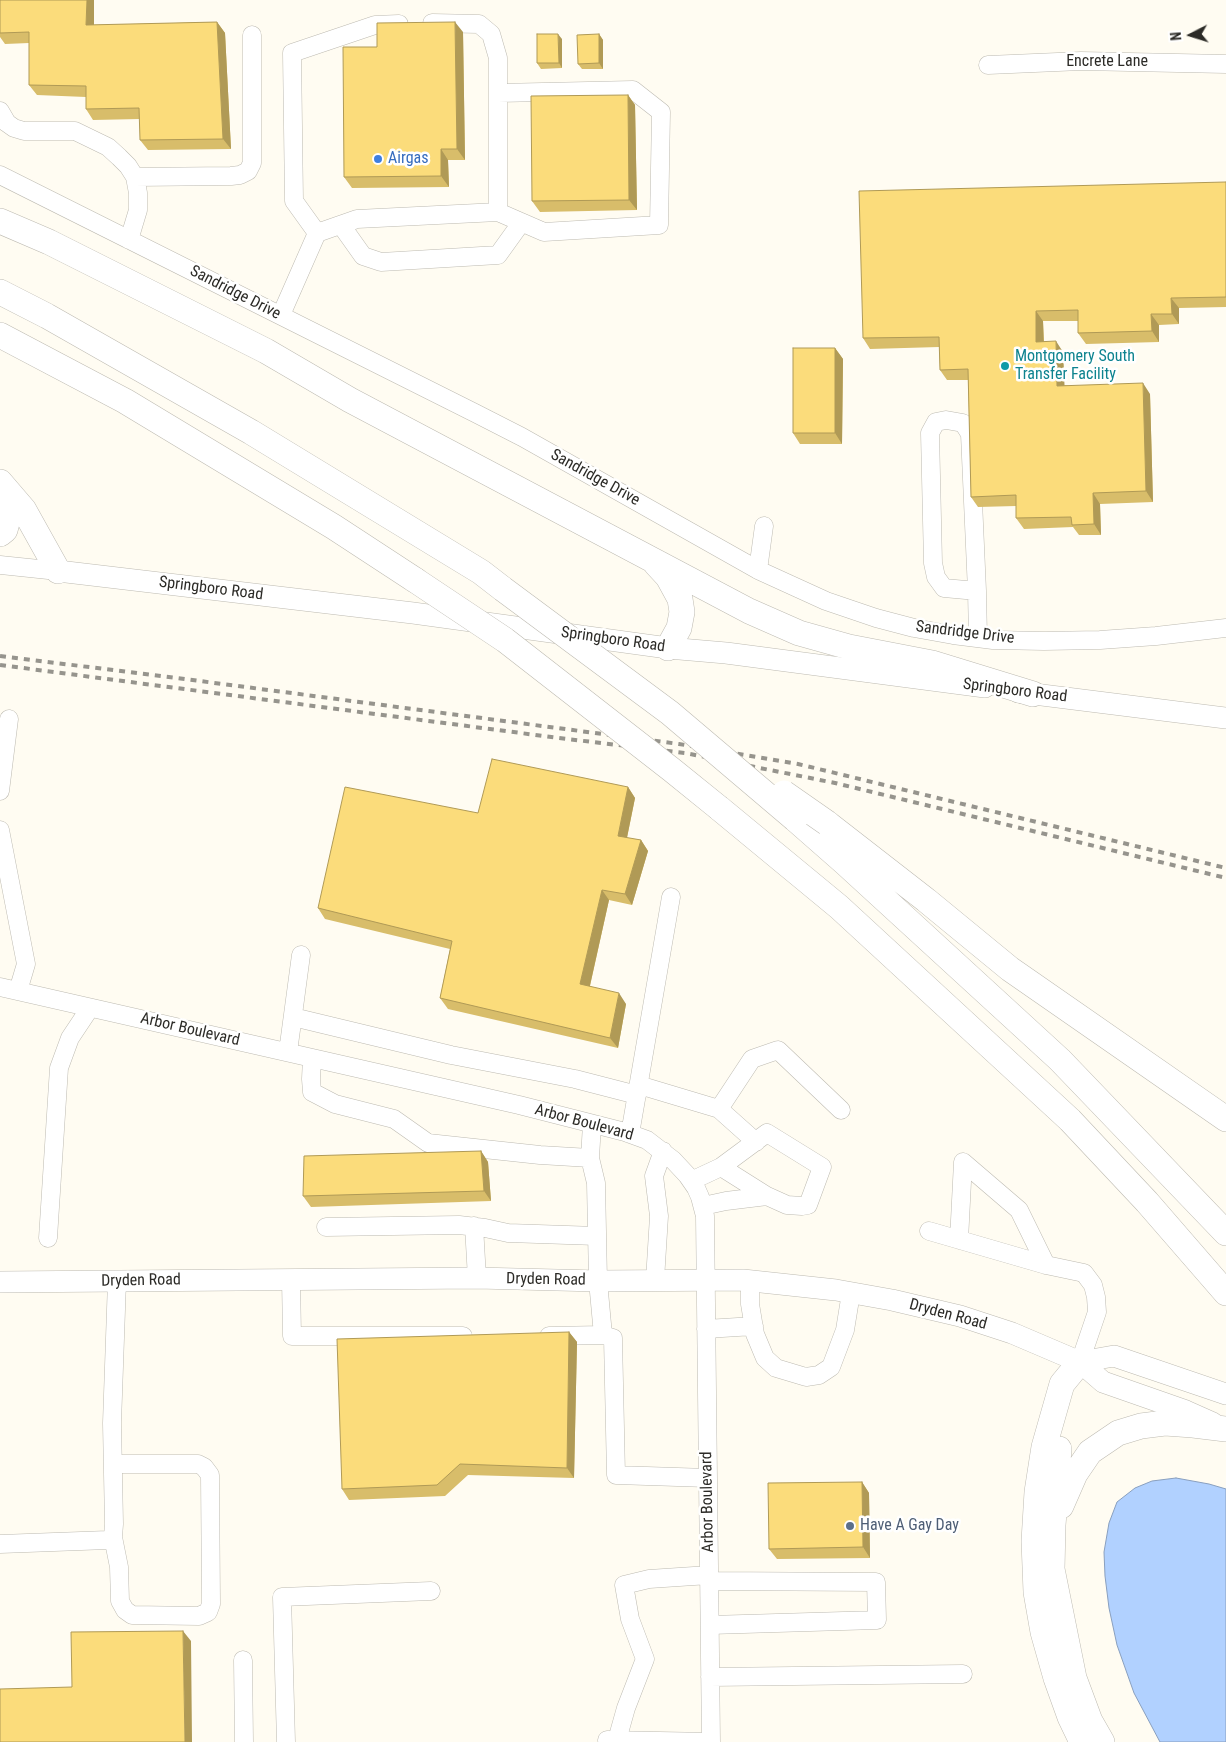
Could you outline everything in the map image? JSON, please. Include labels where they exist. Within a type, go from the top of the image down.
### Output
[{"type":"highway","points":[[0,221],[58,247],[266,351],[350,400],[749,611],[800,633],[849,647],[932,663],[1033,694]]},
{"type":"highway","points":[[0,292],[47,316],[251,432],[481,572],[670,713],[827,823],[926,900],[1010,969],[1226,1119]]},
{"type":"highway","points":[[0,335],[125,402],[334,527],[506,640],[719,808],[838,907],[1070,1120],[1174,1232],[1226,1293]]},
{"type":"highway","points":[[0,534],[4,530],[10,512],[1,483]]},
{"type":"highway","points":[[1,483],[24,510],[58,571]]},
{"type":"highway","points":[[642,553],[668,577],[680,598],[682,612],[680,628],[668,648]]},
{"type":"highway","points":[[670,713],[844,862],[1060,1060],[1226,1233]]},
{"type":"highway","points":[[1080,1362],[1079,1389],[1069,1415],[1058,1454],[1052,1569],[1074,1678],[1090,1721],[1102,1742]]},
{"type":"highway","points":[[1080,1362],[1062,1384],[1044,1447],[1036,1492],[1034,1541],[1036,1592],[1044,1632],[1067,1710],[1082,1742]]},
{"type":"highway","points":[[1053,1530],[1074,1474],[1090,1452],[1118,1433],[1141,1426],[1165,1424],[1226,1429]]},
{"type":"main road","name":"Springboro Road","points":[[58,571],[413,613],[668,648],[726,653],[1226,718]]},
{"type":"main road","name":"Dryden Road","points":[[0,1282],[476,1278],[598,1281],[750,1280],[892,1300],[960,1316],[1012,1333],[1080,1362],[1103,1382],[1186,1411],[1226,1429]]},
{"type":"main road","points":[[1080,1362],[1114,1356],[1226,1394]]},
{"type":"street","points":[[317,234],[294,201],[292,53],[375,25],[479,24],[491,34],[498,58],[498,212]]},
{"type":"street","points":[[134,177],[231,176],[240,175],[248,171],[252,163],[252,35]]},
{"type":"street","name":"Encrete Lane","points":[[988,66],[1081,61],[1226,64]]},
{"type":"street","points":[[280,315],[317,234],[357,219],[498,212],[544,232],[659,225],[661,112],[633,90],[498,93]]},
{"type":"street","points":[[0,111],[7,123],[14,128],[74,131],[114,152],[128,166],[134,177],[138,193],[138,210],[129,240]]},
{"type":"street","name":"Sandridge Drive","points":[[0,175],[522,437],[758,570],[826,601],[876,618],[914,628],[978,638],[1044,641],[1100,640],[1226,628]]},
{"type":"street","points":[[341,225],[363,256],[381,262],[498,255],[521,223]]},
{"type":"street","points":[[977,591],[944,588],[936,577],[933,563],[930,433],[936,422],[946,420],[963,423],[970,434],[977,591],[978,638]]},
{"type":"street","points":[[758,570],[764,526]]},
{"type":"street","name":"Springboro Road","points":[[0,565],[58,571]]},
{"type":"street","points":[[0,791],[9,719]]},
{"type":"street","points":[[0,830],[26,964],[18,991]]},
{"type":"street","points":[[630,1134],[671,897]]},
{"type":"street","points":[[288,1052],[301,955]]},
{"type":"street","name":"Arbor Boulevard","points":[[0,987],[519,1105],[647,1140],[673,1160],[691,1181],[700,1197],[706,1226],[705,1280],[711,1742]]},
{"type":"street","points":[[48,1238],[59,1068],[70,1038],[90,1008]]},
{"type":"street","points":[[293,1017],[451,1055],[638,1090],[719,1109],[756,1142]]},
{"type":"street","points":[[719,1109],[752,1058],[778,1050],[841,1110]]},
{"type":"street","points":[[312,1058],[312,1092],[336,1104],[394,1119],[428,1143],[540,1155],[590,1158]]},
{"type":"street","points":[[592,1124],[590,1158],[596,1183],[598,1281],[603,1336]]},
{"type":"street","points":[[691,1181],[721,1167],[767,1133],[822,1167],[808,1205],[802,1206],[787,1204],[767,1196],[721,1167]]},
{"type":"street","points":[[655,1280],[659,1216],[654,1176],[663,1151]]},
{"type":"street","points":[[959,1240],[963,1162],[1019,1210],[1046,1265]]},
{"type":"street","points":[[703,1206],[726,1200],[767,1196]]},
{"type":"street","points":[[326,1227],[388,1225],[474,1226],[508,1233],[597,1236]]},
{"type":"street","points":[[474,1226],[476,1278]]},
{"type":"street","points":[[929,1231],[1046,1265],[1084,1273],[1093,1285],[1098,1312],[1080,1362]]},
{"type":"street","points":[[291,1279],[292,1336],[475,1336]]},
{"type":"street","points":[[750,1280],[750,1304],[754,1326],[765,1358],[776,1368],[806,1377],[819,1375],[831,1367],[844,1330],[851,1293]]},
{"type":"street","points":[[113,1464],[198,1464],[204,1467],[210,1475],[212,1604],[208,1612],[199,1616],[132,1615],[125,1610],[120,1601],[119,1567],[112,1537],[114,1524],[113,1464],[113,1406],[117,1282]]},
{"type":"street","points":[[706,1329],[754,1326]]},
{"type":"street","points":[[541,1336],[603,1336],[613,1338],[616,1475],[708,1478]]},
{"type":"street","points":[[0,1544],[108,1540],[112,1537]]},
{"type":"street","points":[[710,1625],[877,1620],[876,1582],[709,1578],[649,1579],[624,1585],[630,1619],[645,1659],[611,1741],[711,1742]]},
{"type":"street","points":[[286,1742],[282,1597],[431,1590]]},
{"type":"street","points":[[243,1660],[244,1742]]},
{"type":"street","points":[[710,1677],[963,1674]]},
{"type":"water","points":[[1176,1478],[1226,1489],[1226,1742],[1160,1742],[1134,1693],[1117,1645],[1109,1608],[1104,1552],[1109,1523],[1117,1502],[1135,1488],[1152,1481]]},
{"type":"building","points":[[0,0],[87,0],[86,25],[217,22],[223,139],[140,140],[139,108],[86,109],[86,86],[29,85],[29,32],[0,33]]},
{"type":"building","points":[[455,22],[457,149],[441,149],[441,176],[344,177],[343,47],[377,47],[377,23]]},
{"type":"building","points":[[537,34],[558,34],[559,63],[537,63]]},
{"type":"building","points":[[599,34],[599,63],[578,64],[577,35]]},
{"type":"building","points":[[628,95],[629,200],[532,201],[531,96]]},
{"type":"building","name":"Montgomery South Transfer Facility","points":[[1226,182],[1226,297],[1171,298],[1172,314],[1151,314],[1152,331],[1078,333],[1078,310],[1036,311],[1036,342],[1056,341],[1057,386],[1143,383],[1146,491],[1093,493],[1094,524],[1072,525],[1071,517],[1016,518],[1016,495],[971,497],[968,369],[940,370],[939,337],[863,338],[859,191]]},
{"type":"building","points":[[793,348],[835,348],[835,433],[793,433]]},
{"type":"building","points":[[492,759],[628,787],[618,836],[641,840],[625,894],[602,890],[580,984],[619,993],[610,1038],[440,998],[452,941],[318,908],[345,787],[478,813]]},
{"type":"building","points":[[481,1151],[484,1191],[303,1196],[304,1156]]},
{"type":"building","points":[[569,1332],[567,1468],[460,1464],[437,1485],[342,1489],[337,1339]]},
{"type":"building","points":[[862,1482],[863,1547],[769,1549],[768,1483]]},
{"type":"building","points":[[183,1631],[185,1742],[0,1742],[0,1689],[72,1687],[71,1632]]},
{"type":"railway","points":[[0,656],[679,744],[798,764],[1226,868]]},
{"type":"railway","points":[[0,665],[685,753],[835,783],[1226,878]]},
{"type":"place","name":"Airgas","points":[[378,159]]},
{"type":"place","name":"Montgomery South Transfer Facility","points":[[1005,366]]},
{"type":"place","name":"Have A Gay Day","points":[[850,1526]]}]
